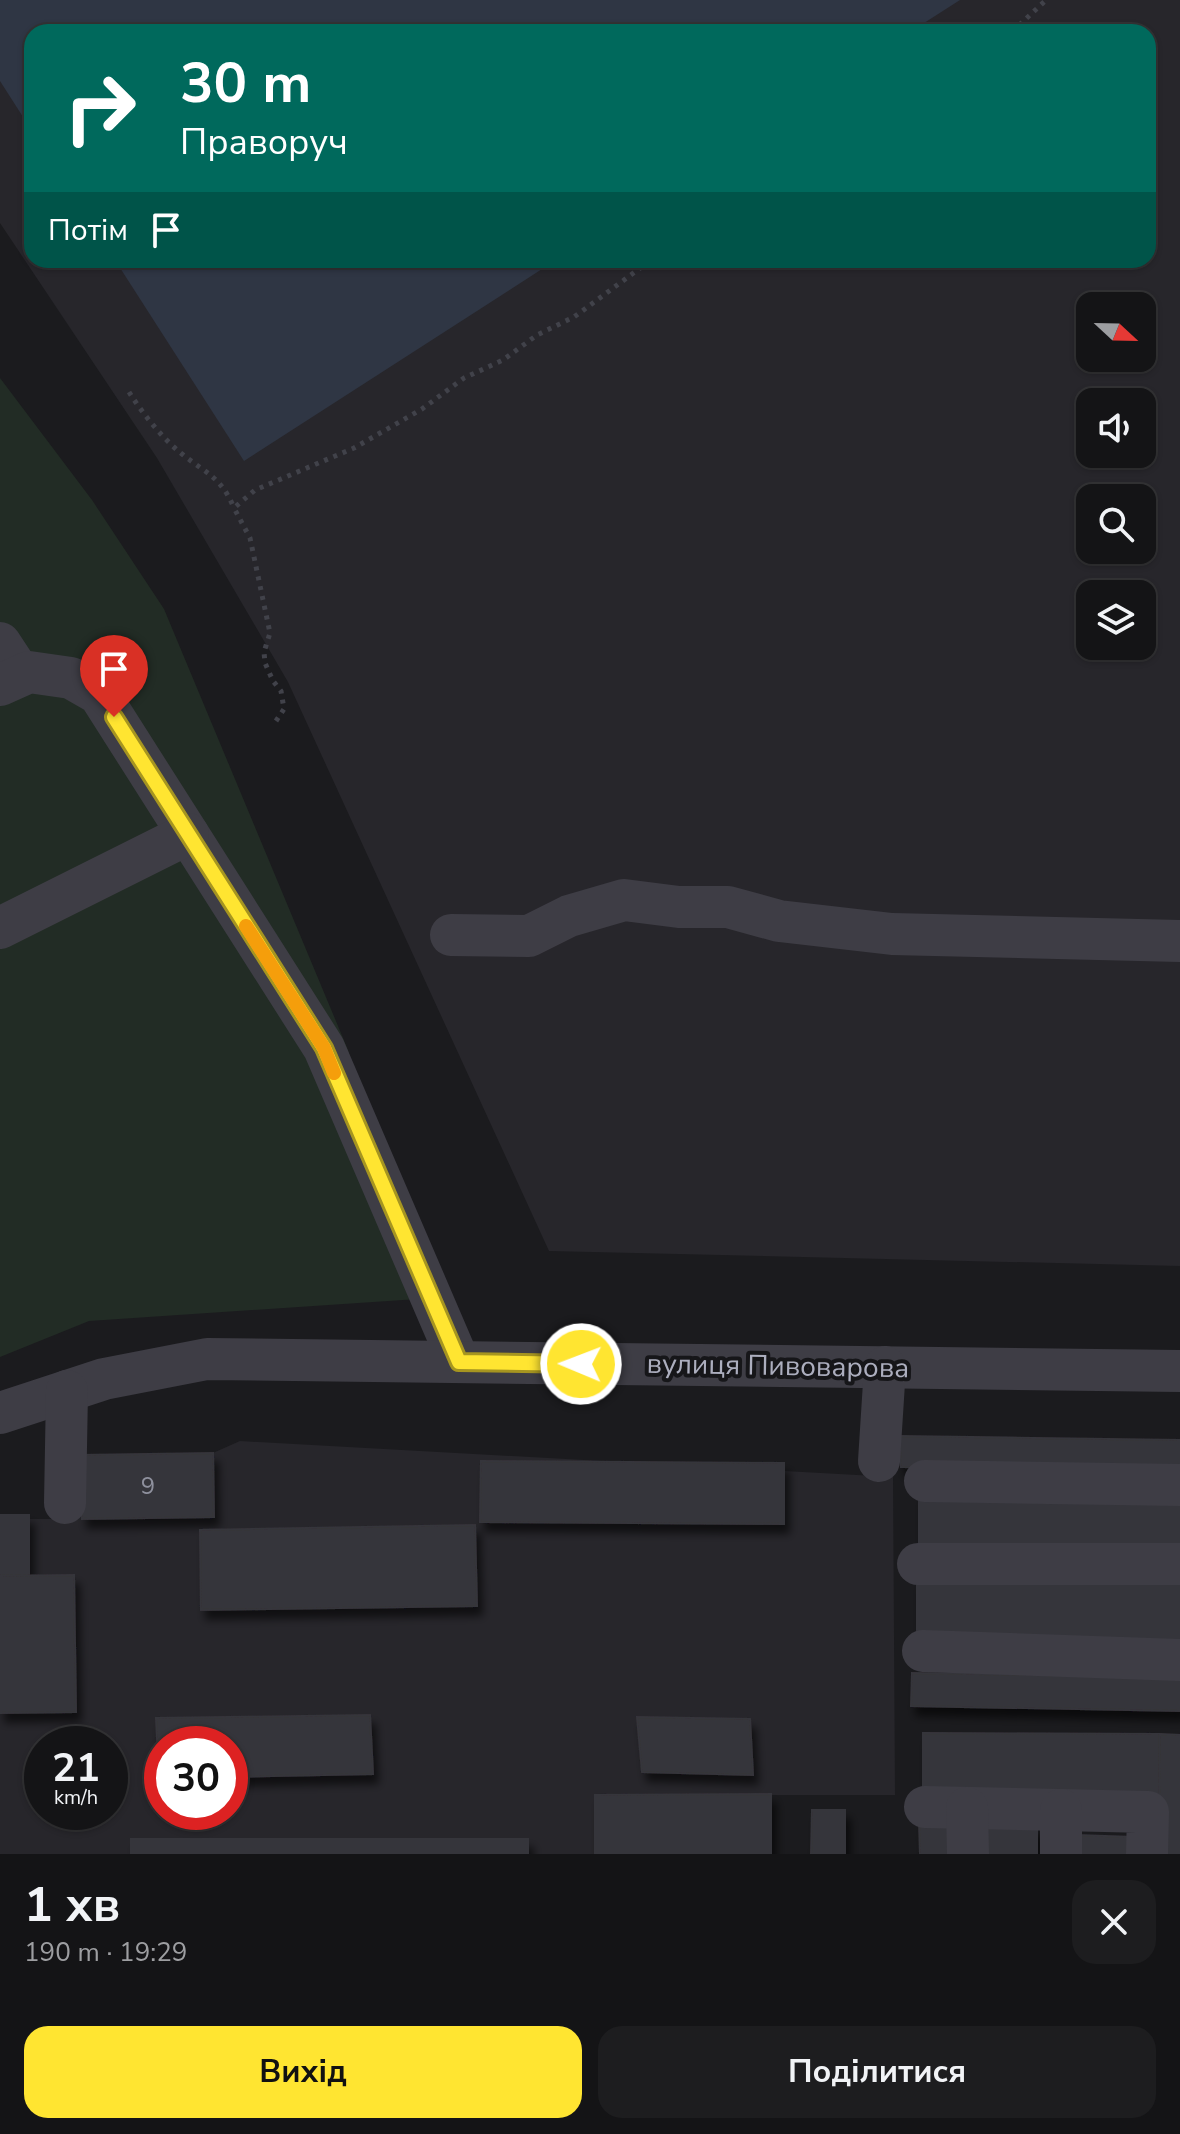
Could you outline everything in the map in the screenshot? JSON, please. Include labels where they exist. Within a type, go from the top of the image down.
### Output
[{"type":"street","points":[[7,668],[71,678],[99,694],[324,1048],[459,1362]]},
{"type":"street","points":[[0,928],[188,834]]},
{"type":"street","points":[[451,935],[529,936],[569,916],[624,900],[679,907],[728,907],[779,921],[892,934],[1180,941]]},
{"type":"street","name":"вулиця Пивоварова","points":[[0,1413],[104,1379],[207,1359],[1180,1371]]},
{"type":"street","points":[[879,1461],[885,1367]]},
{"type":"street","points":[[65,1503],[67,1391]]},
{"type":"street","points":[[925,1481],[1180,1485]]},
{"type":"street","points":[[918,1564],[1180,1564]]},
{"type":"street","points":[[923,1651],[1180,1660]]},
{"type":"street","points":[[925,1807],[1148,1812],[1147,1854]]},
{"type":"street","points":[[967,1808],[968,1854]]},
{"type":"street","points":[[1061,1810],[1061,1854]]},
{"type":"path","points":[[1020,24],[1046,0]]},
{"type":"path","points":[[234,508],[255,490],[354,448],[422,409],[464,378],[503,360],[537,335],[574,317],[640,268]]},
{"type":"path","points":[[129,392],[181,453],[220,482],[250,538],[270,633],[264,652],[265,663],[281,691],[284,709],[276,721]]},
{"type":"shaded area","points":[[0,0],[1180,0],[1180,1266],[549,1251],[288,682],[157,458],[30,268],[1156,268],[1156,24],[24,24],[24,259],[0,223]]},
{"type":"shaded area","points":[[0,378],[92,500],[164,609],[348,1050],[418,1299],[89,1321],[0,1357]]},
{"type":"shaded area","points":[[240,1441],[893,1477],[895,1795],[771,1795],[771,1854],[0,1854],[0,1519],[77,1519],[81,1455],[213,1453]]},
{"type":"water","points":[[0,0],[960,0],[922,24],[24,24],[24,118],[0,81]]},
{"type":"water","points":[[120,268],[544,268],[244,461]]},
{"type":"building","points":[[899,1436],[1180,1440],[1180,1471],[901,1467]]},
{"type":"building","points":[[213,1453],[214,1517],[82,1519],[81,1455]]},
{"type":"building","points":[[481,1461],[784,1463],[784,1524],[480,1522]]},
{"type":"building","points":[[919,1493],[1180,1496],[1180,1558],[919,1555]]},
{"type":"building","points":[[0,1515],[29,1515],[29,1577],[0,1577]]},
{"type":"building","points":[[475,1525],[477,1606],[201,1610],[200,1530]]},
{"type":"building","points":[[74,1575],[76,1712],[0,1713],[0,1576]]},
{"type":"building","points":[[917,1578],[1180,1581],[1180,1643],[917,1637]]},
{"type":"building","points":[[912,1673],[1180,1677],[1180,1711],[911,1706]]},
{"type":"building","points":[[370,1715],[373,1774],[248,1777],[248,1726],[156,1726],[156,1718]]},
{"type":"building","points":[[637,1717],[750,1719],[753,1775],[642,1772]]},
{"type":"building","points":[[923,1733],[1160,1734],[1159,1795],[923,1793]]},
{"type":"building","points":[[1160,1734],[1180,1735],[1180,1854],[1158,1854]]},
{"type":"building","points":[[771,1794],[771,1854],[595,1854],[595,1795]]},
{"type":"building","points":[[812,1810],[845,1810],[845,1854],[811,1854]]},
{"type":"building","points":[[950,1821],[951,1854],[920,1854],[919,1822]]},
{"type":"building","points":[[981,1826],[1037,1826],[1037,1854],[981,1854]]},
{"type":"building","points":[[1076,1835],[1133,1837],[1132,1854],[1076,1854]]},
{"type":"building","points":[[131,1839],[528,1839],[528,1854],[131,1854]]},
{"type":"slow traffic","points":[[246,926],[324,1048],[334,1073]]},
{"type":"route","points":[[114,717],[324,1048],[459,1362],[581,1364]]}]
